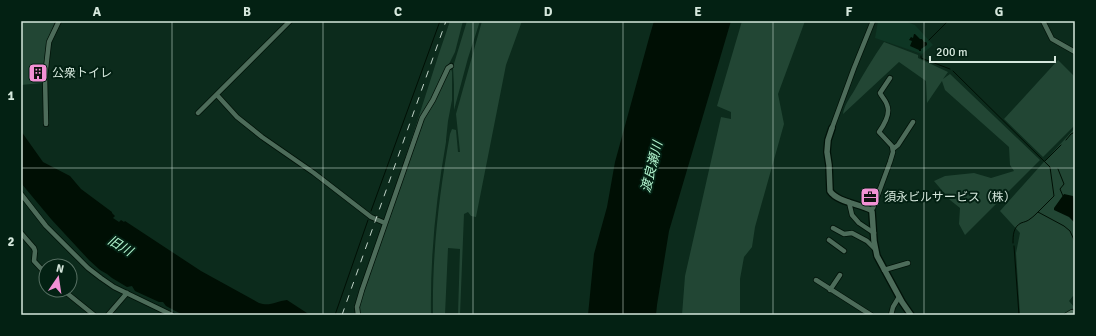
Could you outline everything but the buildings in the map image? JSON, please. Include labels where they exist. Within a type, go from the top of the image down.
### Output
[{"type":"street","points":[[46,124],[45,77],[49,42],[59,21]]},
{"type":"street","points":[[198,113],[290,21]]},
{"type":"street","points":[[871,210],[833,195],[830,191],[830,164],[827,152],[828,140],[832,128],[873,21]]},
{"type":"street","points":[[1043,21],[1052,39],[1075,52]]},
{"type":"street","points":[[358,315],[357,307],[360,296],[422,118],[433,100],[448,68],[451,66]]},
{"type":"street","points":[[890,78],[880,93],[888,108],[886,121],[879,132],[889,142],[893,149]]},
{"type":"street","points":[[217,95],[237,117],[262,137],[314,172],[372,217],[386,223]]},
{"type":"street","points":[[911,315],[899,297],[877,256],[871,210],[890,162],[893,149],[914,122]]},
{"type":"street","points":[[21,194],[46,226],[88,268],[110,285],[172,315]]},
{"type":"street","points":[[849,202],[852,215],[859,223],[874,233]]},
{"type":"street","points":[[833,228],[844,234],[852,233],[875,249]]},
{"type":"street","points":[[21,233],[34,248],[34,261],[38,265]]},
{"type":"street","points":[[829,240],[844,251]]},
{"type":"street","points":[[884,270],[908,263]]},
{"type":"street","points":[[830,290],[840,275]]},
{"type":"street","points":[[816,280],[871,315]]},
{"type":"street","points":[[108,315],[127,293]]},
{"type":"street","points":[[891,315],[893,307],[899,297]]},
{"type":"street","points":[[74,298],[94,315]]},
{"type":"street","points":[[1067,315],[1072,312]]},
{"type":"shaded area","points":[[21,21],[55,21],[48,42],[42,83],[21,85]]},
{"type":"shaded area","points":[[450,21],[463,21],[455,52],[405,158],[438,55]]},
{"type":"shaded area","points":[[467,21],[480,21],[454,110],[453,67]]},
{"type":"shaded area","points":[[482,21],[522,21],[506,65],[476,217],[471,216],[468,212],[464,214],[460,315],[458,315],[460,249],[448,248],[445,315],[433,315],[435,247],[446,157],[452,129],[456,130],[458,152],[460,152],[456,114]]},
{"type":"shaded area","points":[[742,21],[805,21],[778,94],[784,124],[755,227],[752,247],[744,257],[740,279],[740,315],[682,315],[685,276],[721,117],[731,119],[731,112],[717,106]]},
{"type":"shaded area","points":[[878,21],[904,21],[915,25],[933,45],[922,54],[875,38]]},
{"type":"shaded area","points":[[884,42],[918,55],[918,58],[948,72],[943,79],[950,74],[1040,160],[965,235],[959,224],[960,208],[950,200],[934,181],[945,176],[974,173],[991,178],[1014,171],[1010,165],[1009,147],[945,90],[942,81],[927,103],[926,81],[899,62],[843,114],[844,108],[868,66]]},
{"type":"shaded area","points":[[1058,60],[1075,77],[1075,125],[1043,157],[1004,119]]},
{"type":"shaded area","points":[[451,68],[452,100],[434,228],[431,315],[360,315],[359,309],[361,297],[422,123]]},
{"type":"shaded area","points":[[1075,128],[1075,297],[1073,296],[1069,301],[1075,308],[1062,315],[1020,315],[1016,253],[1020,233],[1000,211]]},
{"type":"water","name":"渡良瀬川","points":[[654,21],[731,21],[669,231],[656,315],[588,315],[594,254],[607,207],[615,162]]},
{"type":"water","points":[[914,34],[927,43],[921,51],[910,46],[912,41],[909,40],[911,37],[913,38]]},
{"type":"water","name":"旧川","points":[[21,131],[43,162],[70,176],[81,189],[112,212],[115,216],[113,218],[119,222],[121,220],[124,222],[125,221],[201,271],[259,303],[270,304],[287,300],[310,315],[183,315],[166,306],[163,302],[159,302],[135,291],[132,286],[127,287],[112,278],[89,260],[51,219],[21,183]]},
{"type":"water","points":[[1064,194],[1073,196],[1075,200],[1074,222],[1069,217],[1054,210]]},
{"type":"waterway","points":[[371,211],[440,21]]},
{"type":"waterway","points":[[929,40],[948,21]]},
{"type":"waterway","points":[[921,56],[921,58],[950,69]]},
{"type":"waterway","points":[[953,71],[1050,167],[1054,196],[1038,212],[1064,226],[1070,231],[1075,242]]},
{"type":"waterway","points":[[1066,140],[1075,132]]},
{"type":"waterway","points":[[1045,161],[1061,145]]},
{"type":"waterway","points":[[1058,169],[1064,184],[1060,189],[1063,196]]},
{"type":"waterway","points":[[1013,243],[1016,227],[1029,220],[1038,212]]},
{"type":"waterway","points":[[335,315],[368,220]]},
{"type":"waterway","points":[[1014,246],[1019,315]]},
{"type":"railway","points":[[342,315],[446,21]]},
{"type":"place","name":"公衆トイレ","points":[[38,73]]},
{"type":"place","name":"須永ビルサービス（株）","points":[[870,197]]}]
